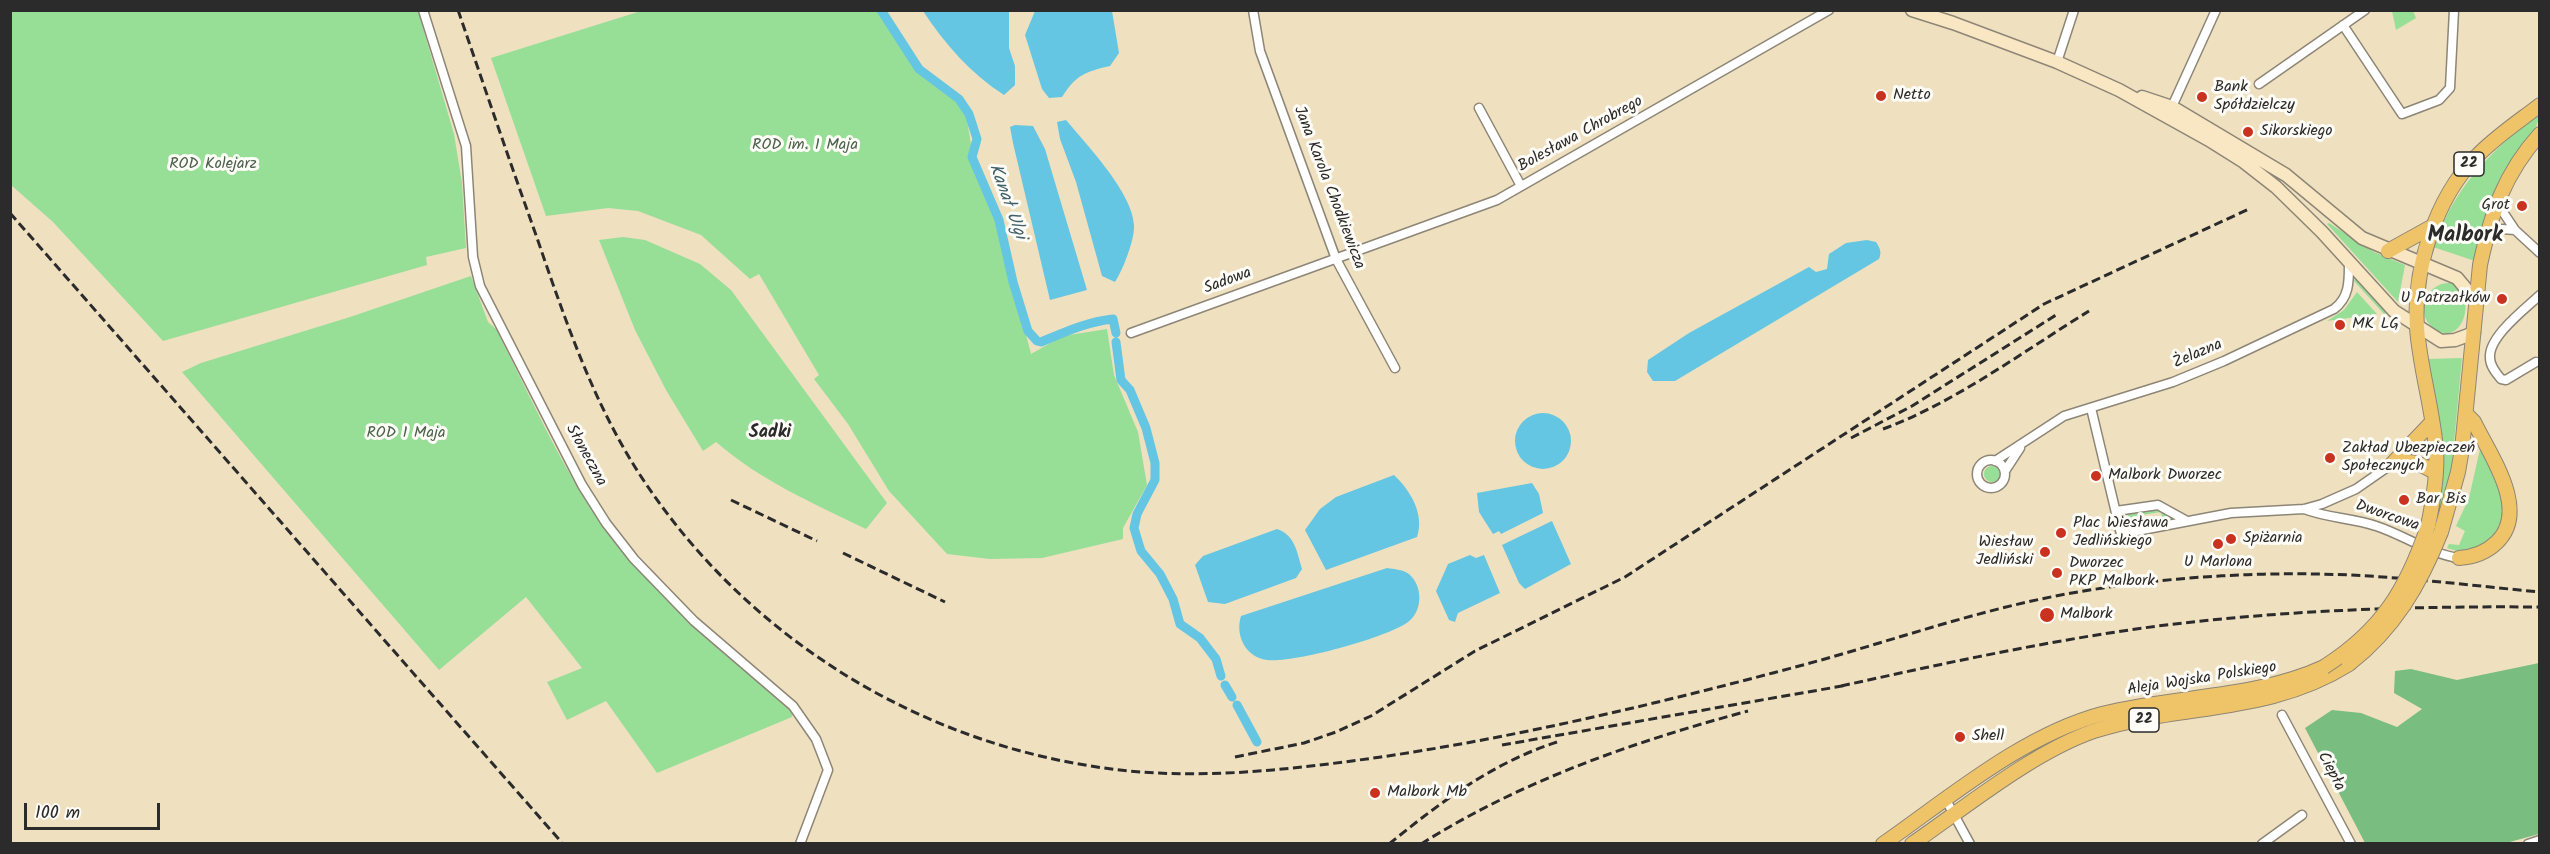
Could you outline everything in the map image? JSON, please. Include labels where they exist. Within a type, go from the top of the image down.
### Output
[{"type":"main road","points":[[1912,10],[2057,62],[2169,112],[2286,175],[2348,229],[2388,251],[2449,274],[2464,283],[2477,302]]},
{"type":"main road","name":"22","points":[[2417,327],[2422,264],[2434,225],[2460,175],[2476,157],[2540,105]]},
{"type":"main road","points":[[2169,112],[2244,162],[2276,187],[2394,310],[2417,327],[2441,341],[2455,340],[2474,333]]},
{"type":"main road","name":"22","points":[[2474,333],[2480,265],[2497,202],[2521,156],[2540,134]]},
{"type":"main road","points":[[2388,251],[2434,225]]},
{"type":"main road","name":"Aleja Wojska Polskiego","points":[[1883,843],[2029,744],[2073,723],[2119,710],[2277,685],[2324,667],[2361,640],[2394,604],[2435,529],[2436,450],[2417,327]]},
{"type":"main road","name":"Aleja Wojska Polskiego","points":[[1912,843],[2033,761],[2082,736],[2128,723],[2285,694],[2316,683],[2349,664],[2377,641],[2396,618],[2419,582],[2435,529],[2458,472],[2467,415],[2474,333]]},
{"type":"main road","points":[[2459,558],[2469,557],[2489,549],[2503,534],[2511,514],[2510,502],[2503,481],[2474,423],[2467,415]]},
{"type":"main road","points":[[2392,464],[2432,422]]},
{"type":"main road","points":[[2392,464],[2406,460],[2419,462],[2436,473]]},
{"type":"street","name":"Słoneczna","points":[[423,10],[466,146],[473,256],[480,286],[582,485],[606,523],[634,559],[694,621],[794,706],[816,739],[828,770],[800,843]]},
{"type":"street","name":"Jana Karola Chodkiewicza","points":[[1253,10],[1260,51],[1336,259],[1395,368]]},
{"type":"street","name":"Bolesława Chrobrego","points":[[1336,259],[1497,200],[1829,10]]},
{"type":"street","points":[[2057,62],[2074,10]]},
{"type":"street","points":[[2169,112],[2216,10]]},
{"type":"street","points":[[2259,84],[2365,10]]},
{"type":"street","points":[[2343,25],[2402,114],[2439,100],[2450,87],[2454,10]]},
{"type":"street","points":[[1479,108],[1521,186]]},
{"type":"street","points":[[2497,202],[2515,230],[2540,253]]},
{"type":"street","points":[[2486,237],[2502,229],[2515,230]]},
{"type":"street","name":"Sadowa","points":[[1131,333],[1336,259]]},
{"type":"street","name":"Żelazna","points":[[2024,442],[2005,471],[2004,479],[1997,487],[1988,488],[1981,484],[1977,474],[1980,466],[1989,461],[1995,461],[2024,442],[2064,416],[2173,382],[2290,330],[2339,304],[2348,290],[2349,261]]},
{"type":"street","points":[[2535,362],[2506,380],[2500,379],[2492,366],[2490,354],[2497,337],[2540,295]]},
{"type":"street","name":"Dworcowa","points":[[2091,408],[2121,534],[2231,513],[2304,509],[2345,495],[2392,464]]},
{"type":"street","points":[[1995,461],[2005,471]]},
{"type":"street","points":[[2116,511],[2158,505],[2187,521]]},
{"type":"street","name":"Dworcowa","points":[[2304,509],[2319,515],[2353,519],[2377,526],[2444,555],[2459,558]]},
{"type":"street","name":"Ciepła","points":[[2282,715],[2351,843]]},
{"type":"street","points":[[1946,800],[1970,843]]},
{"type":"street","points":[[2262,843],[2302,815]]},
{"type":"street","points":[[2528,843],[2540,840]]},
{"type":"green space","name":"ROD Kolejarz","points":[[11,10],[418,11],[454,134],[462,183],[466,248],[426,257],[427,265],[163,341],[53,222],[11,185]]},
{"type":"green space","name":"ROD im. 1 Maja","points":[[641,11],[878,11],[918,72],[955,97],[965,109],[975,167],[997,221],[1031,354],[1063,336],[1107,329],[1114,375],[1138,432],[1147,485],[1123,528],[1123,539],[1042,558],[990,559],[947,554],[889,491],[848,424],[814,379],[819,375],[759,274],[750,279],[701,235],[638,211],[608,208],[546,216],[491,58]]},
{"type":"green space","points":[[2392,11],[2413,11],[2416,18],[2396,30]]},
{"type":"green space","points":[[2539,113],[2537,125],[2517,153],[2496,191],[2486,218],[2475,261],[2433,247],[2442,225],[2463,188],[2504,142]]},
{"type":"green space","points":[[2329,223],[2374,252],[2405,265],[2398,302],[2327,224]]},
{"type":"green space","points":[[623,237],[645,240],[700,264],[731,290],[887,503],[866,529],[769,480],[716,442],[703,451],[666,390],[635,330],[599,240]]},
{"type":"green space","name":"ROD 1 Maja","points":[[471,276],[488,322],[496,329],[554,445],[586,502],[604,528],[662,595],[793,710],[792,717],[657,773],[606,701],[567,720],[547,682],[582,668],[526,597],[439,670],[182,372],[201,363],[350,317]]},
{"type":"green space","points":[[2355,278],[2387,313],[2384,314],[2354,281]]},
{"type":"green space","points":[[2449,283],[2458,287],[2466,305],[2461,324],[2455,331],[2446,333],[2436,330],[2429,324],[2425,317],[2424,305],[2430,291],[2439,285]]},
{"type":"green space","points":[[2357,292],[2377,314],[2327,321],[2344,310]]},
{"type":"green space","points":[[2462,358],[2451,474],[2438,524],[2434,523],[2426,359]]},
{"type":"green space","points":[[2480,449],[2498,486],[2503,512],[2501,524],[2494,535],[2483,545],[2465,551],[2452,550],[2447,548],[2449,544],[2459,545],[2465,531],[2456,526],[2469,498]]},
{"type":"green space","points":[[1992,466],[1998,468],[2000,474],[1998,480],[1992,482],[1986,480],[1984,474],[1986,468]]},
{"type":"green space","points":[[2157,509],[2176,520],[2162,519],[2161,512],[2136,516],[2137,523],[2131,524],[2126,520],[2129,513]]},
{"type":"green space","points":[[2539,663],[2539,834],[2506,843],[2365,843],[2305,728],[2332,710],[2361,713],[2397,727],[2422,709],[2394,693],[2395,671],[2411,669],[2457,680]]},
{"type":"water","points":[[923,11],[1009,11],[1009,48],[1015,66],[1015,85],[1004,95],[980,77],[949,46]]},
{"type":"water","points":[[1035,11],[1112,11],[1119,53],[1110,66],[1082,75],[1072,83],[1062,97],[1049,98],[1042,89],[1025,35]]},
{"type":"water","points":[[1066,120],[1107,170],[1126,198],[1132,212],[1133,238],[1115,282],[1102,276],[1076,182],[1060,139],[1057,122]]},
{"type":"water","points":[[1033,126],[1045,149],[1087,290],[1050,300],[1013,143],[1010,127]]},
{"type":"water","points":[[1867,240],[1876,242],[1880,252],[1879,259],[1675,381],[1653,381],[1647,372],[1648,360],[1689,333],[1809,267],[1816,272],[1827,269],[1829,254],[1846,243]]},
{"type":"water","points":[[1543,413],[1558,418],[1566,426],[1571,441],[1566,456],[1558,464],[1543,469],[1528,464],[1520,456],[1515,441],[1520,426],[1528,418]]},
{"type":"water","points":[[1394,475],[1415,503],[1419,520],[1417,537],[1326,570],[1305,530],[1320,509],[1336,497]]},
{"type":"water","points":[[1532,483],[1539,494],[1543,513],[1501,534],[1499,531],[1493,534],[1479,512],[1477,493]]},
{"type":"water","points":[[1552,521],[1571,564],[1525,589],[1519,583],[1502,545]]},
{"type":"water","points":[[1277,529],[1288,535],[1297,550],[1302,569],[1296,578],[1225,604],[1208,602],[1195,565],[1203,556]]},
{"type":"water","points":[[1470,555],[1476,558],[1484,555],[1500,593],[1458,613],[1455,622],[1449,620],[1436,591],[1448,564]]},
{"type":"water","points":[[1387,568],[1409,574],[1414,579],[1419,592],[1419,605],[1413,617],[1397,628],[1361,642],[1318,654],[1280,660],[1259,658],[1243,644],[1239,630],[1241,616]]},
{"type":"waterway","name":"Kanał Ulgi","points":[[881,10],[919,69],[959,99],[969,114],[977,139],[972,157],[999,220],[1013,282],[1028,331],[1037,341],[1041,342],[1085,325],[1113,319],[1116,333]]},
{"type":"waterway","points":[[1116,342],[1121,380],[1130,390],[1146,428],[1155,463],[1155,480],[1137,514],[1134,528],[1141,551],[1160,574],[1173,599],[1180,624],[1200,638],[1216,659],[1221,676]]},
{"type":"waterway","points":[[1225,685],[1232,697]]},
{"type":"waterway","points":[[1237,705],[1257,742]]},
{"type":"railway","points":[[458,10],[570,332],[610,423],[644,481],[689,541],[741,595],[798,643],[860,684],[925,717],[995,743],[1067,762],[1141,772],[1201,774],[1291,768],[1434,749],[1594,717],[1803,665],[2004,608],[2107,587],[2211,576],[2315,574],[2397,578],[2540,592]]},
{"type":"railway","points":[[1235,757],[1304,743],[1371,716],[1475,651],[1625,577],[2044,304],[2251,208]]},
{"type":"railway","points":[[10,213],[563,844]]},
{"type":"railway","points":[[1883,429],[1962,391],[2089,311]]},
{"type":"railway","points":[[1851,438],[1912,406],[2056,315]]},
{"type":"railway","points":[[731,500],[817,541]]},
{"type":"railway","points":[[843,553],[945,602]]},
{"type":"railway","points":[[1841,686],[2038,645],[2158,626],[2253,616],[2349,610],[2540,607]]},
{"type":"railway","points":[[1502,745],[1848,685]]},
{"type":"railway","points":[[1421,844],[1499,801],[1580,765],[1663,736],[1748,711]]},
{"type":"railway","points":[[1389,844],[1428,813],[1489,772],[1557,742]]},
{"type":"place","name":"Netto","points":[[1881,96]]},
{"type":"place","name":"Bank Spółdzielczy","points":[[2202,97]]},
{"type":"place","name":"Sikorskiego","points":[[2248,132]]},
{"type":"place","name":"Grot","points":[[2522,206]]},
{"type":"place","name":"U Patrzałków","points":[[2502,299]]},
{"type":"place","name":"MK LG","points":[[2340,325]]},
{"type":"place","name":"Zakład Ubezpieczeń Społecznych","points":[[2330,458]]},
{"type":"place","name":"Malbork Dworzec","points":[[2096,476]]},
{"type":"place","name":"Bar Bis","points":[[2404,500]]},
{"type":"place","name":"Plac Wiesława Jedlińskiego","points":[[2061,533]]},
{"type":"place","name":"Spiżarnia","points":[[2231,539]]},
{"type":"place","name":"U Marlona","points":[[2218,544]]},
{"type":"place","name":"Wiesław Jedliński","points":[[2045,552]]},
{"type":"place","name":"Dworzec PKP Malbork","points":[[2057,573]]},
{"type":"place","name":"Malbork","points":[[2047,615]]},
{"type":"place","name":"Shell","points":[[1960,737]]},
{"type":"place","name":"Malbork Mb","points":[[1375,793]]},
{"type":"district","name":"Malbork","points":[[2465,237]]},
{"type":"district","name":"Sadki","points":[[770,434]]}]
